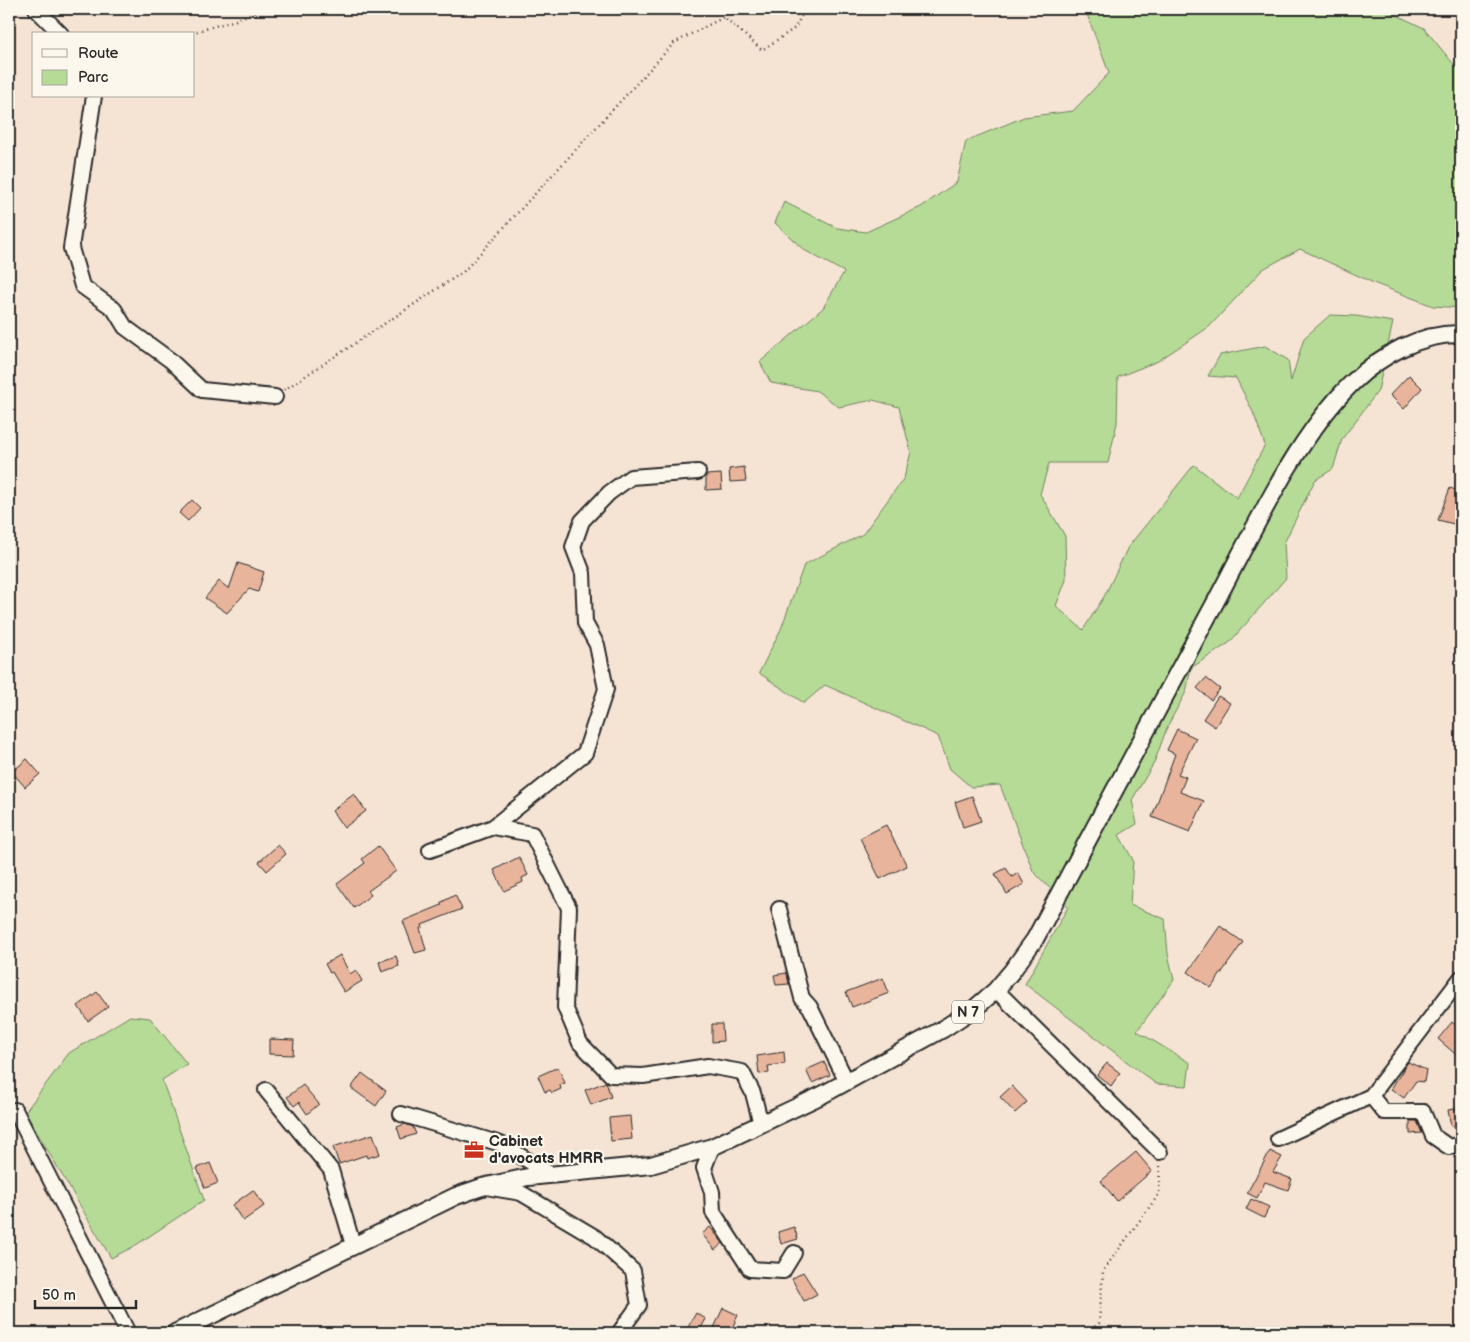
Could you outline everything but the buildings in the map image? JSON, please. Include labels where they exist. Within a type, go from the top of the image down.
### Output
[{"type":"main road","name":"N 7","points":[[175,1333],[456,1196],[482,1187],[550,1174],[651,1166],[712,1148],[847,1082],[943,1029],[974,1008],[996,990],[1035,939],[1265,508],[1312,432],[1352,383],[1375,364],[1400,348],[1424,339],[1461,334]]},
{"type":"street","points":[[36,9],[58,32]]},
{"type":"street","points":[[94,98],[71,248],[82,286],[114,309],[125,327],[170,360],[202,390],[275,396]]},
{"type":"street","points":[[430,850],[493,827],[585,753],[606,689],[597,645],[585,623],[583,573],[573,547],[582,521],[609,493],[631,477],[698,472]]},
{"type":"street","points":[[493,827],[532,834],[569,908],[565,1007],[580,1043],[611,1075],[643,1076],[708,1066],[742,1072],[753,1093],[761,1124]]},
{"type":"street","points":[[780,909],[802,998],[810,1007],[847,1082]]},
{"type":"street","points":[[1278,1139],[1371,1096],[1461,978]]},
{"type":"street","points":[[996,990],[1160,1152]]},
{"type":"street","points":[[266,1090],[331,1170],[353,1245]]},
{"type":"street","points":[[1371,1096],[1384,1112],[1422,1112],[1433,1136],[1449,1147],[1461,1144]]},
{"type":"street","points":[[15,1110],[128,1333]]},
{"type":"street","points":[[401,1114],[501,1144],[550,1174]]},
{"type":"street","points":[[712,1148],[704,1168],[712,1192],[713,1212],[750,1269],[783,1271],[794,1253]]},
{"type":"street","points":[[482,1187],[521,1193],[595,1237],[633,1271],[639,1304],[619,1333]]},
{"type":"path","points":[[194,32],[236,20],[261,9]]},
{"type":"path","points":[[275,396],[463,272],[674,43],[724,17],[762,50],[795,28],[804,9]]},
{"type":"path","points":[[1087,1333],[1099,1323],[1103,1271],[1159,1194],[1160,1152]]},
{"type":"green space","points":[[1085,9],[1384,9],[1424,28],[1461,73],[1461,308],[1433,306],[1376,284],[1300,249],[1263,269],[1209,327],[1158,361],[1118,377],[1117,423],[1108,463],[1049,463],[1040,494],[1065,536],[1066,580],[1056,606],[1083,630],[1105,595],[1128,547],[1194,465],[1237,498],[1265,445],[1253,412],[1236,378],[1208,376],[1220,355],[1265,346],[1288,360],[1291,381],[1304,338],[1330,315],[1356,316],[1393,322],[1378,391],[1342,439],[1333,469],[1315,480],[1284,543],[1286,578],[1229,643],[1191,668],[1186,692],[1168,725],[1154,763],[1132,800],[1137,824],[1119,835],[1133,860],[1130,905],[1165,919],[1168,954],[1174,980],[1137,1031],[1190,1063],[1187,1086],[1156,1084],[1025,984],[1068,907],[1033,871],[1000,785],[971,787],[950,769],[938,736],[825,685],[804,703],[759,673],[781,629],[804,565],[863,534],[904,478],[911,452],[899,407],[873,400],[839,407],[817,391],[771,383],[760,362],[823,308],[844,272],[804,250],[775,223],[784,202],[837,228],[866,232],[921,207],[957,182],[966,141],[1024,117],[1073,111],[1109,73]]},
{"type":"green space","points":[[130,1016],[150,1018],[187,1064],[162,1080],[204,1200],[133,1247],[111,1258],[25,1112],[69,1053]]},
{"type":"place","name":"Cabinet d'avocats HMRR","points":[[474,1150]]}]
